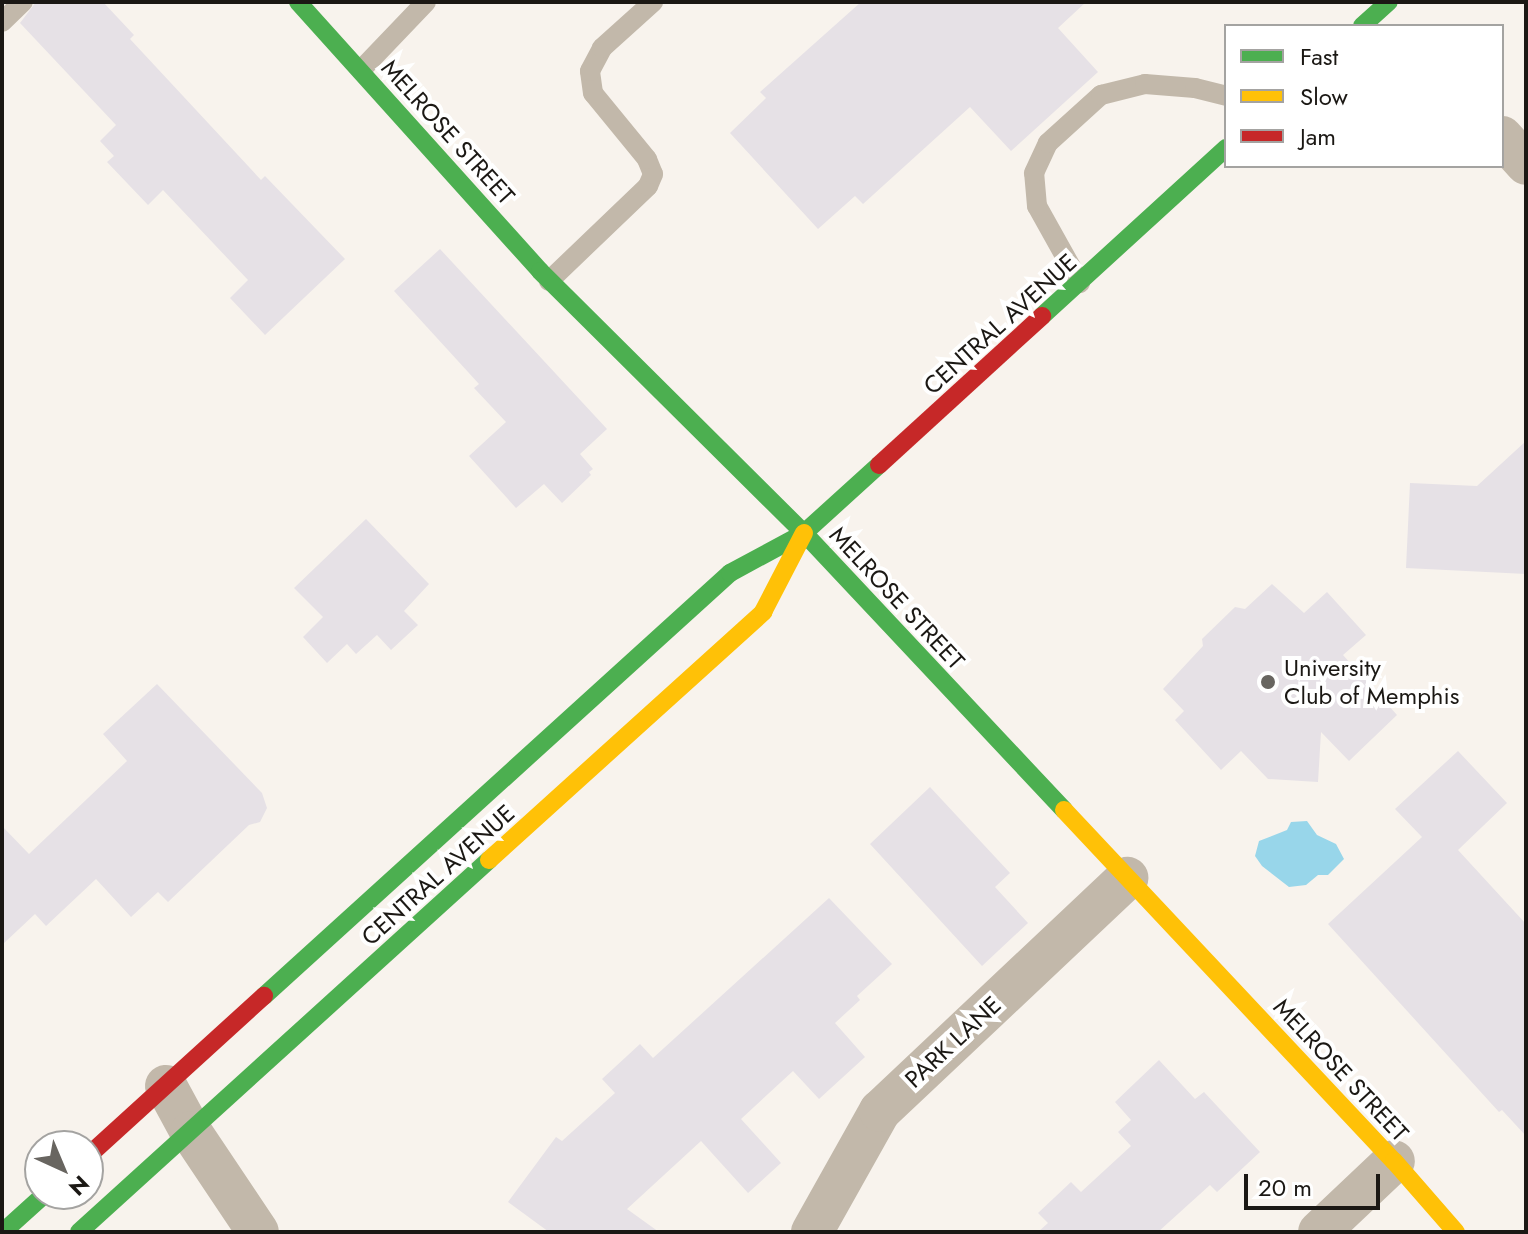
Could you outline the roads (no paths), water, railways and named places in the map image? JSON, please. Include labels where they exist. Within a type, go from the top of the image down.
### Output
[{"type":"main road","name":"MELROSE STREET","points":[[298,2],[549,281],[804,533],[1394,1161],[1456,1232]]},
{"type":"main road","name":"CENTRAL AVENUE","points":[[104,1142],[730,573],[804,533],[1224,150]]},
{"type":"main road","name":"CENTRAL AVENUE","points":[[79,1232],[763,612],[804,533]]},
{"type":"main road","points":[[3,1232],[27,1210]]},
{"type":"street","points":[[1504,139],[1526,164]]},
{"type":"street","name":"PARK LANE","points":[[812,1232],[880,1111],[1127,878]]},
{"type":"street","points":[[166,1086],[191,1132],[258,1232]]},
{"type":"street","points":[[1319,1232],[1394,1161]]},
{"type":"lane","points":[[2,22],[23,2]]},
{"type":"lane","points":[[361,70],[426,2]]},
{"type":"lane","points":[[549,281],[648,186],[653,174],[647,159],[593,93],[590,71],[602,48],[653,2]]},
{"type":"lane","points":[[1080,283],[1037,206],[1034,173],[1048,143],[1101,95],[1145,84],[1195,88],[1224,95]]},
{"type":"water","points":[[1307,821],[1317,835],[1336,844],[1344,859],[1328,875],[1318,875],[1306,885],[1289,887],[1262,866],[1255,856],[1259,841],[1287,830],[1291,822]]},
{"type":"place","name":"University Club of Memphis","points":[[1268,682]]}]
